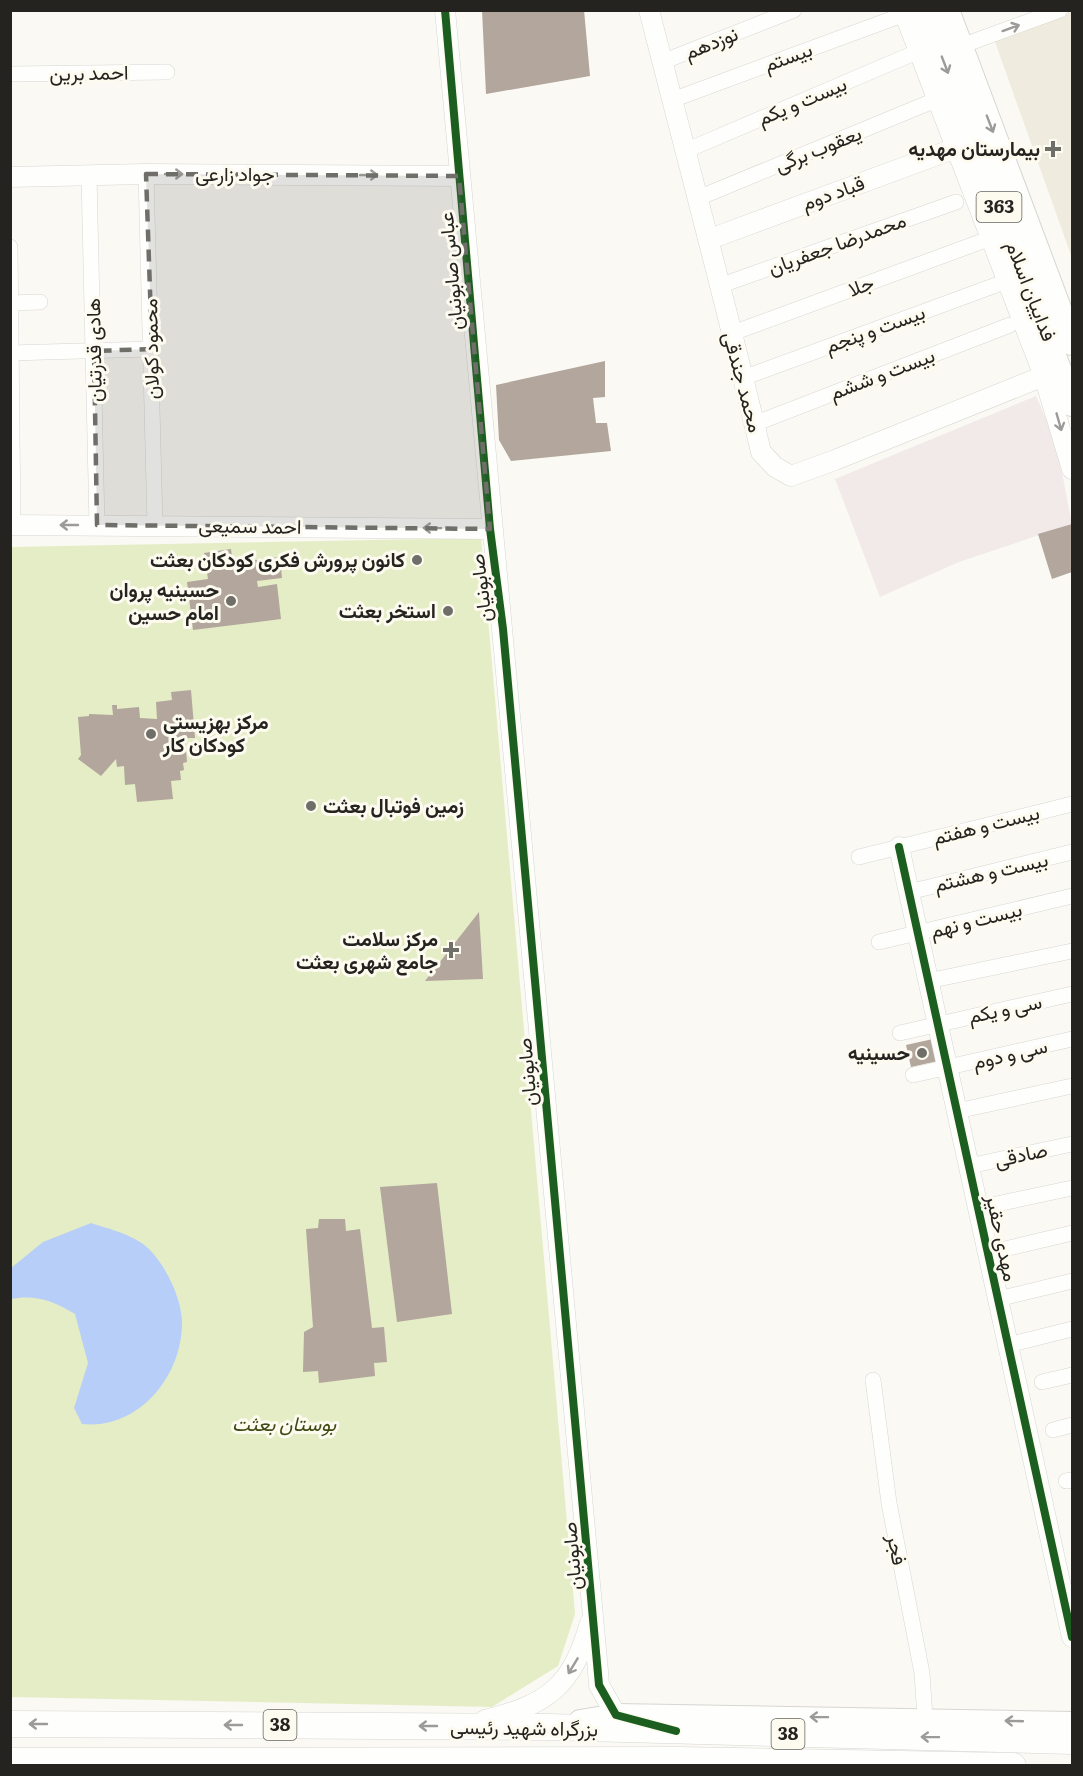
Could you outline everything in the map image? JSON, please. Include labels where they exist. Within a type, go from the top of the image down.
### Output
[{"type":"highway","name":"بزرگراه شهید رئیسی","points":[[10,1724],[549,1727],[1072,1741]]},
{"type":"highway","name":"بزرگراه شهید رئیسی","points":[[10,1761],[519,1763],[677,1760],[1013,1766]]},
{"type":"main road","points":[[947,10],[1072,343]]},
{"type":"main road","name":"فداییان اسلام","points":[[911,12],[1052,372],[1072,404]]},
{"type":"main road","points":[[549,1727],[616,1715],[925,1718],[1072,1723]]},
{"type":"street","name":"عباس صابونیان","points":[[445,10],[490,529]]},
{"type":"street","name":"نوزدهم","points":[[662,62],[794,10]]},
{"type":"street","points":[[961,46],[1060,10]]},
{"type":"street","name":"محمد جندقی","points":[[652,11],[662,62],[710,239],[730,334],[761,452],[775,467],[791,476],[1052,372]]},
{"type":"street","points":[[911,12],[919,51],[1007,281],[1052,372],[1072,469]]},
{"type":"street","name":"بیستم","points":[[672,100],[911,12]]},
{"type":"street","name":"بیست و یکم","points":[[686,151],[919,51]]},
{"type":"street","name":"احمد برین","points":[[10,74],[167,72]]},
{"type":"street","name":"یعقوب برگی","points":[[698,198],[938,99]]},
{"type":"street","name":"قباد دوم","points":[[710,239],[956,148]]},
{"type":"street","name":"جواد زارعی","points":[[10,177],[146,174],[459,176]]},
{"type":"street","name":"محمود کولان","points":[[146,174],[155,525]]},
{"type":"street","name":"هادی قدرتیان","points":[[89,175],[97,525]]},
{"type":"street","name":"محمدرضا جعفریان","points":[[719,286],[956,202]]},
{"type":"street","name":"جلا","points":[[730,334],[991,238]]},
{"type":"street","points":[[10,248],[12,525]]},
{"type":"street","name":"بیست و پنجم","points":[[743,378],[1007,281]]},
{"type":"street","points":[[12,303],[40,302]]},
{"type":"street","name":"بیست و ششم","points":[[754,424],[1010,325]]},
{"type":"street","points":[[11,353],[152,349]]},
{"type":"street","name":"احمد سمیعی","points":[[12,525],[490,529]]},
{"type":"street","name":"صابونیان","points":[[490,529],[503,629],[594,1612]]},
{"type":"street","name":"بیست و هفتم","points":[[859,857],[1072,804]]},
{"type":"street","name":"مهدی حقیر","points":[[899,847],[1072,1637]]},
{"type":"street","name":"بیست و هشتم","points":[[909,891],[1072,852]]},
{"type":"street","name":"بیست و نهم","points":[[879,942],[1072,896]]},
{"type":"street","points":[[928,981],[1072,951]]},
{"type":"street","name":"سی و یکم","points":[[900,1033],[1072,994]]},
{"type":"street","name":"سی و دوم","points":[[913,1075],[1072,1040]]},
{"type":"street","points":[[957,1111],[1072,1086]]},
{"type":"street","name":"صادقی","points":[[969,1166],[1072,1144]]},
{"type":"street","points":[[978,1208],[1072,1188]]},
{"type":"street","points":[[988,1253],[1072,1233]]},
{"type":"street","points":[[998,1299],[1072,1281]]},
{"type":"street","points":[[1008,1345],[1072,1329]]},
{"type":"street","points":[[1042,1382],[1072,1375]]},
{"type":"street","name":"فجر","points":[[873,1380],[889,1503],[922,1673],[925,1718]]},
{"type":"street","points":[[1053,1430],[1072,1425]]},
{"type":"street","points":[[594,1612],[599,1685],[616,1715],[675,1731]]},
{"type":"street","points":[[463,1726],[519,1712],[551,1694],[575,1667],[594,1612]]},
{"type":"highlighted area","points":[[146,174],[459,176],[490,529],[97,525],[94,351],[152,349]]},
{"type":"shaded area","name":"بیمارستان مهدیه","points":[[1072,11],[1072,258],[994,39]]},
{"type":"shaded area","points":[[1036,396],[1056,442],[1072,524],[959,562],[880,597],[835,479]]},
{"type":"green space","name":"بوستان بعثت","points":[[481,538],[575,1614],[558,1666],[492,1707],[11,1697],[11,547]]},
{"type":"water","points":[[91,1223],[129,1236],[149,1249],[172,1283],[182,1323],[180,1343],[174,1362],[165,1380],[153,1396],[138,1409],[102,1424],[82,1424],[74,1408],[88,1363],[75,1314],[60,1305],[36,1298],[10,1299],[11,1268],[43,1242]]},
{"type":"building","points":[[482,10],[584,10],[590,76],[486,94]]},
{"type":"building","points":[[605,361],[605,397],[593,398],[596,423],[607,423],[611,451],[511,461],[499,440],[496,385]]},
{"type":"building","points":[[1072,524],[1072,572],[1052,579],[1038,534]]},
{"type":"building","points":[[231,549],[233,563],[280,557],[282,578],[257,581],[258,587],[277,584],[281,619],[193,630],[187,582],[208,579],[204,553]]},
{"type":"building","points":[[191,690],[195,738],[185,738],[187,762],[183,763],[184,770],[180,771],[181,780],[171,781],[173,799],[137,802],[135,784],[125,785],[124,766],[117,767],[116,759],[101,776],[78,759],[81,755],[78,717],[89,716],[89,714],[113,715],[112,705],[117,705],[117,709],[139,707],[140,718],[157,719],[156,702],[172,700],[171,692]]},
{"type":"building","points":[[479,912],[483,979],[425,981]]},
{"type":"building","name":"حسینیه","points":[[933,1039],[938,1061],[911,1067],[906,1045]]},
{"type":"building","points":[[437,1183],[452,1314],[397,1322],[380,1187]]},
{"type":"building","points":[[319,1219],[345,1219],[346,1231],[360,1229],[372,1328],[384,1327],[387,1362],[374,1363],[375,1376],[319,1383],[318,1371],[303,1372],[304,1332],[313,1327],[306,1229],[318,1228]]},
{"type":"cycle path","points":[[445,10],[490,529],[503,629],[599,1685],[616,1715],[676,1731]]},
{"type":"cycle path","points":[[899,847],[1072,1637]]},
{"type":"place","name":"بیمارستان مهدیه","points":[[1053,149]]},
{"type":"place","name":"کانون پرورش فکری کودکان بعثت","points":[[417,560]]},
{"type":"place","name":"حسینیه پروان امام حسین","points":[[231,601]]},
{"type":"place","name":"استخر بعثت","points":[[448,611]]},
{"type":"place","name":"مرکز بهزیستی کودکان کار","points":[[151,734]]},
{"type":"place","name":"زمین فوتبال بعثت","points":[[311,806]]},
{"type":"place","name":"مرکز سلامت جامع شهری بعثت","points":[[451,950]]},
{"type":"place","name":"حسینیه","points":[[922,1053]]}]
